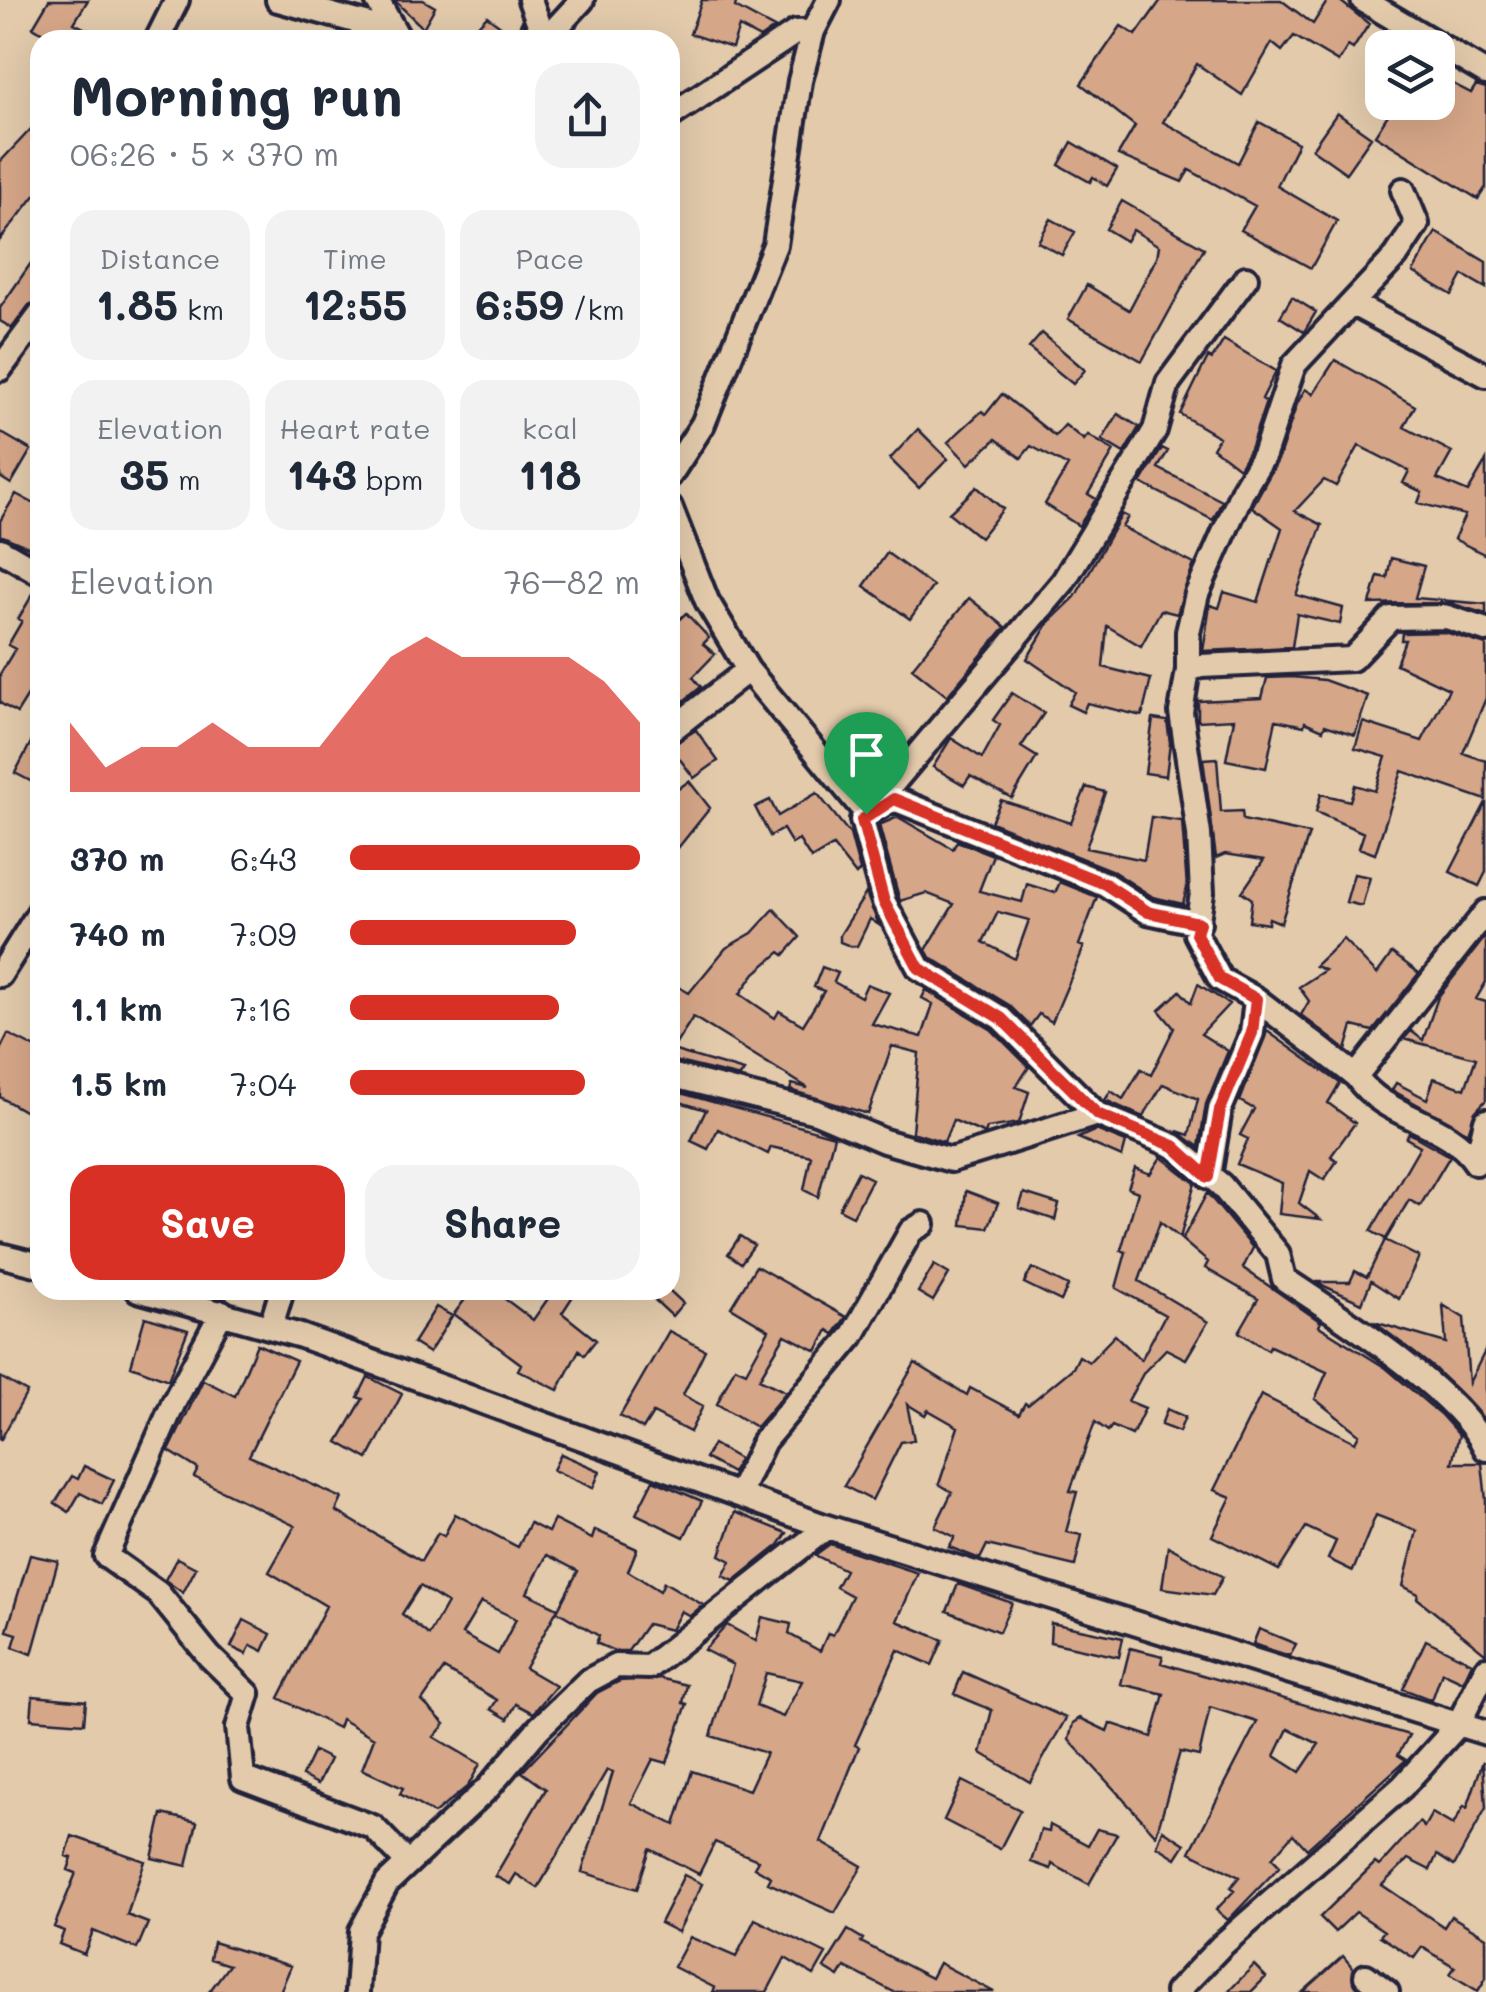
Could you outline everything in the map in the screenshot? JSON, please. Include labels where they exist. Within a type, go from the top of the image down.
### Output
[{"type":"street","points":[[166,30],[177,0]]},
{"type":"street","points":[[278,0],[378,30]]},
{"type":"street","points":[[378,0],[395,30]]},
{"type":"street","points":[[530,0],[541,30]]},
{"type":"street","points":[[554,30],[582,0]]},
{"type":"street","points":[[680,459],[703,424],[775,245],[800,81],[813,31],[829,0]]},
{"type":"street","points":[[1363,0],[1486,74]]},
{"type":"street","points":[[680,109],[796,32],[813,31]]},
{"type":"street","points":[[1403,190],[1417,224],[1353,304],[1334,318],[1294,365],[1264,455],[1242,490],[1197,594],[1188,632],[1188,670],[1181,712],[1200,834],[1196,934],[1220,979],[1256,999],[1356,1076],[1368,1094],[1465,1146],[1481,1163]]},
{"type":"street","points":[[1246,278],[1168,383],[1155,430],[1063,582],[862,820],[884,902],[919,968],[1001,1018],[1097,1114],[1174,1146],[1240,1203],[1278,1254],[1284,1278],[1429,1386],[1467,1421],[1486,1449]]},
{"type":"street","points":[[1353,304],[1486,374]]},
{"type":"street","points":[[0,370],[30,329]]},
{"type":"street","points":[[680,532],[707,601],[748,670],[866,814]]},
{"type":"street","points":[[0,550],[30,567]]},
{"type":"street","points":[[1188,670],[1352,659],[1391,618],[1447,617],[1486,630]]},
{"type":"street","points":[[680,724],[748,670]]},
{"type":"street","points":[[866,814],[894,799],[1105,884],[1148,912],[1199,923]]},
{"type":"street","points":[[1356,1076],[1486,912]]},
{"type":"street","points":[[0,976],[30,928]]},
{"type":"street","points":[[1208,1177],[1220,1110],[1252,1033],[1256,999]]},
{"type":"street","points":[[680,1078],[816,1112],[884,1141],[951,1160],[1097,1114]]},
{"type":"street","points":[[1481,1163],[1486,1121]]},
{"type":"street","points":[[739,1494],[764,1441],[852,1336],[912,1231],[923,1224]]},
{"type":"street","points":[[0,1255],[30,1262]]},
{"type":"street","points":[[176,1300],[271,1326],[826,1527],[1486,1733]]},
{"type":"street","points":[[271,1326],[279,1300]]},
{"type":"street","points":[[222,1312],[174,1402],[106,1556],[158,1593],[209,1656],[248,1694],[238,1727],[243,1778],[374,1827],[408,1863]]},
{"type":"street","points":[[357,1992],[361,1931],[374,1900],[488,1788],[538,1728],[588,1681],[616,1666],[649,1667],[826,1527]]},
{"type":"street","points":[[1178,1992],[1220,1946],[1365,1822],[1458,1725],[1486,1669]]},
{"type":"street","points":[[1366,1976],[1386,1992]]},
{"type":"building","points":[[49,0],[88,0],[74,23],[88,30],[33,27]]},
{"type":"building","points":[[394,0],[423,0],[435,7],[423,28]]},
{"type":"building","points":[[702,0],[737,0],[735,7],[774,28],[760,38],[739,27],[732,48],[690,34]]},
{"type":"building","points":[[1161,0],[1281,0],[1313,24],[1328,0],[1339,0],[1369,24],[1353,49],[1348,46],[1338,62],[1294,36],[1282,51],[1272,43],[1242,95],[1197,64],[1163,122],[1238,163],[1259,122],[1298,143],[1277,186],[1337,221],[1311,268],[1241,230],[1255,206],[1189,170],[1182,182],[1118,155],[1135,126],[1081,84],[1121,26],[1136,35]]},
{"type":"building","points":[[487,16],[506,30],[474,30]]},
{"type":"building","points":[[1455,85],[1471,93],[1476,85],[1486,88],[1486,187],[1478,199],[1375,135],[1385,120],[1455,120]]},
{"type":"building","points":[[1337,113],[1371,137],[1346,173],[1312,149]]},
{"type":"building","points":[[30,130],[30,202],[0,240],[0,162]]},
{"type":"building","points":[[1072,142],[1117,169],[1107,186],[1093,177],[1090,182],[1059,165]]},
{"type":"building","points":[[1122,201],[1204,248],[1142,361],[1068,319],[1087,285],[1129,310],[1157,257],[1159,246],[1133,230],[1126,241],[1106,229]]},
{"type":"building","points":[[1051,219],[1075,232],[1062,255],[1038,242]]},
{"type":"building","points":[[1436,232],[1486,262],[1486,288],[1463,275],[1452,295],[1413,272]]},
{"type":"building","points":[[30,264],[30,305],[12,328],[0,321],[0,308]]},
{"type":"building","points":[[1292,297],[1316,312],[1304,332],[1280,317]]},
{"type":"building","points":[[1042,333],[1085,370],[1073,384],[1029,348]]},
{"type":"building","points":[[1224,340],[1276,371],[1262,399],[1266,402],[1250,449],[1239,468],[1213,448],[1219,437],[1180,414],[1208,357],[1212,359]]},
{"type":"building","points":[[1335,360],[1415,406],[1404,427],[1452,452],[1437,479],[1468,492],[1486,461],[1486,555],[1454,539],[1465,515],[1418,503],[1422,492],[1403,483],[1409,471],[1359,446],[1336,486],[1324,480],[1295,511],[1322,525],[1296,595],[1343,608],[1340,624],[1297,614],[1292,647],[1203,651],[1210,605],[1219,608],[1224,592],[1258,602],[1282,528],[1252,507],[1278,460],[1305,389],[1313,394]]},
{"type":"building","points":[[1002,394],[1055,436],[1065,425],[1084,440],[1088,435],[1114,451],[1088,494],[1096,499],[1079,526],[1045,504],[1068,466],[1031,446],[1021,458],[996,439],[969,464],[948,442],[982,411],[986,414]]},
{"type":"building","points":[[1118,414],[1139,427],[1124,453],[1102,440]]},
{"type":"building","points":[[918,429],[948,459],[919,488],[890,459]]},
{"type":"building","points":[[0,432],[30,452],[11,484],[0,477]]},
{"type":"building","points":[[1162,448],[1168,451],[1158,468],[1222,501],[1213,520],[1141,483]]},
{"type":"building","points":[[977,487],[1003,509],[980,538],[949,513]]},
{"type":"building","points":[[16,494],[30,502],[30,548],[0,535],[0,521]]},
{"type":"building","points":[[1122,514],[1128,517],[1122,527],[1194,564],[1177,614],[1161,610],[1141,646],[1107,626],[1103,667],[1151,679],[1142,716],[1087,703],[1083,712],[1068,705],[1075,692],[1027,659],[1049,622],[1075,597]]},
{"type":"building","points":[[887,553],[933,586],[910,619],[864,586]]},
{"type":"building","points":[[1391,558],[1424,566],[1415,598],[1486,604],[1486,614],[1447,602],[1370,604],[1378,576],[1387,578]]},
{"type":"building","points":[[969,598],[1005,627],[947,696],[912,668]]},
{"type":"building","points":[[30,599],[30,692],[17,713],[0,703],[0,674],[15,649],[8,645],[22,621],[18,619]]},
{"type":"building","points":[[686,613],[709,638],[703,644],[715,654],[693,677],[701,687],[680,704],[680,619]]},
{"type":"building","points":[[1445,632],[1486,645],[1486,698],[1463,753],[1486,761],[1486,800],[1402,771],[1375,854],[1359,848],[1364,833],[1316,812],[1321,794],[1350,801],[1355,785],[1375,791],[1386,757],[1355,748],[1363,722],[1422,741],[1449,689],[1396,664],[1405,640],[1401,640],[1402,633]]},
{"type":"building","points":[[1267,678],[1324,680],[1368,696],[1355,735],[1325,725],[1323,730],[1305,722],[1304,726],[1276,720],[1266,768],[1226,760],[1234,719],[1198,721],[1198,701],[1262,698]]},
{"type":"building","points":[[1012,693],[1044,713],[1021,747],[1037,757],[1012,798],[970,776],[964,785],[933,767],[951,738],[982,758],[1000,725],[993,720]]},
{"type":"building","points":[[1153,719],[1167,721],[1170,743],[1166,776],[1145,773]]},
{"type":"building","points":[[696,730],[718,761],[694,778],[680,759],[680,740]]},
{"type":"building","points":[[30,744],[30,781],[15,773]]},
{"type":"building","points":[[1217,758],[1221,812],[1242,811],[1243,820],[1309,834],[1281,923],[1269,918],[1268,924],[1249,921],[1252,899],[1242,892],[1264,860],[1225,854],[1216,858],[1203,759]]},
{"type":"building","points":[[689,781],[710,808],[680,846],[680,788]]},
{"type":"building","points":[[1086,787],[1105,792],[1086,848],[1144,860],[1151,817],[1182,821],[1187,888],[1183,904],[1153,897],[1111,870],[991,822],[1001,800],[1071,823]]},
{"type":"building","points":[[817,793],[850,834],[860,871],[856,875],[833,846],[811,859],[799,840],[792,844],[783,829],[770,836],[755,807],[770,800],[778,816]]},
{"type":"building","points":[[1486,802],[1486,872],[1479,886],[1450,872]]},
{"type":"building","points":[[898,817],[953,849],[957,841],[993,855],[979,891],[1022,902],[1027,884],[1055,893],[1060,882],[1097,897],[1079,945],[1084,947],[1052,1022],[1039,1014],[1030,1026],[1009,1005],[930,957],[926,950],[954,904],[926,893],[900,901],[879,825]],"holes":[[[998,912],[1029,920],[1015,959],[983,942]]]},
{"type":"building","points":[[1354,874],[1370,877],[1362,906],[1346,902]]},
{"type":"building","points":[[866,893],[879,925],[870,919],[857,946],[840,942],[840,935]]},
{"type":"building","points":[[774,909],[800,937],[784,955],[780,952],[755,973],[740,994],[775,1018],[779,1011],[803,1025],[824,991],[814,987],[822,967],[838,973],[834,982],[861,997],[867,984],[889,993],[872,1024],[922,1037],[933,1004],[922,998],[926,990],[992,1030],[1029,1067],[1016,1087],[1029,1092],[1019,1123],[987,1128],[985,1134],[953,1120],[944,1142],[912,1132],[919,1053],[892,1046],[868,1114],[790,1090],[792,1084],[808,1088],[693,1017],[680,1037],[680,988],[689,993],[726,948],[752,933]]},
{"type":"building","points":[[1486,936],[1486,982],[1476,999],[1486,1002],[1486,1100],[1475,1112],[1468,1133],[1392,1090],[1396,1083],[1427,1099],[1434,1078],[1465,1089],[1476,1058],[1404,1039],[1411,1031],[1423,1040],[1438,997]]},
{"type":"building","points":[[1343,939],[1377,974],[1392,953],[1419,973],[1373,1031],[1353,1026],[1346,1050],[1301,1015],[1309,1001],[1299,987],[1325,970],[1315,966]]},
{"type":"building","points":[[1198,984],[1229,1004],[1201,1034],[1228,1051],[1206,1104],[1199,1147],[1177,1131],[1189,1135],[1198,1099],[1163,1084],[1143,1117],[1105,1100],[1111,1091],[1123,1099],[1141,1069],[1151,1075],[1174,1028],[1159,1010],[1180,991],[1191,1003]]},
{"type":"building","points":[[1267,1031],[1340,1083],[1328,1103],[1355,1123],[1331,1156],[1337,1161],[1324,1180],[1310,1171],[1299,1203],[1320,1219],[1279,1214],[1282,1183],[1237,1164],[1248,1139],[1240,1135],[1254,1109],[1240,1101]]},
{"type":"building","points":[[8,1034],[30,1045],[30,1114],[0,1097],[0,1050]]},
{"type":"building","points":[[680,1052],[744,1071],[740,1077],[680,1062]]},
{"type":"building","points":[[680,1093],[834,1136],[818,1197],[804,1190],[811,1156],[771,1147],[768,1154],[718,1129],[708,1149],[691,1141],[706,1110],[680,1102]]},
{"type":"building","points":[[1096,1130],[1126,1142],[1122,1157],[1078,1138]]},
{"type":"building","points":[[1409,1133],[1450,1156],[1420,1206],[1409,1200],[1386,1239],[1371,1231],[1420,1146],[1406,1138]]},
{"type":"building","points":[[1161,1157],[1195,1183],[1180,1238],[1160,1222],[1139,1281],[1208,1322],[1186,1359],[1166,1349],[1144,1372],[1128,1401],[1145,1408],[1132,1435],[1112,1426],[1108,1431],[1095,1422],[1070,1491],[1077,1492],[1066,1532],[1082,1535],[1075,1566],[987,1545],[980,1559],[949,1547],[955,1537],[935,1527],[952,1492],[939,1484],[958,1427],[928,1410],[925,1415],[907,1404],[914,1440],[901,1442],[872,1500],[844,1486],[915,1363],[967,1395],[970,1388],[1019,1414],[1025,1403],[1028,1405],[1073,1368],[1079,1356],[1089,1362],[1115,1335],[1141,1360],[1165,1315],[1116,1288],[1126,1252],[1121,1250],[1138,1192],[1128,1188],[1135,1168],[1150,1174]]},
{"type":"building","points":[[858,1172],[872,1179],[853,1216],[839,1209]]},
{"type":"building","points":[[966,1191],[998,1203],[988,1228],[962,1225]]},
{"type":"building","points":[[1024,1193],[1059,1204],[1055,1220],[1019,1208]]},
{"type":"building","points":[[1207,1193],[1253,1248],[1243,1268],[1321,1322],[1319,1326],[1386,1368],[1440,1414],[1459,1435],[1452,1463],[1482,1463],[1486,1500],[1486,1654],[1417,1598],[1418,1594],[1403,1586],[1417,1531],[1376,1515],[1353,1571],[1328,1559],[1336,1541],[1306,1527],[1279,1570],[1212,1536],[1231,1497],[1214,1490],[1261,1395],[1355,1442],[1359,1434],[1315,1399],[1327,1372],[1270,1346],[1268,1350],[1239,1332],[1258,1299],[1205,1268],[1208,1262],[1182,1240]]},
{"type":"building","points":[[740,1236],[754,1245],[741,1263],[728,1254]]},
{"type":"building","points":[[1385,1240],[1419,1257],[1399,1299],[1371,1281],[1362,1303],[1315,1282],[1350,1282],[1355,1271],[1367,1277]]},
{"type":"building","points":[[934,1265],[949,1274],[933,1301],[918,1292]]},
{"type":"building","points":[[756,1266],[846,1317],[834,1334],[828,1330],[817,1351],[785,1335],[759,1379],[786,1392],[756,1427],[717,1404],[735,1367],[746,1372],[769,1330],[731,1307]]},
{"type":"building","points":[[1032,1268],[1068,1286],[1061,1301],[1024,1283]]},
{"type":"building","points":[[464,1300],[506,1300],[533,1320],[547,1300],[570,1300],[562,1313],[596,1340],[584,1355],[579,1350],[558,1390],[518,1370],[521,1364],[454,1314]]},
{"type":"building","points":[[655,1300],[683,1303],[672,1316]]},
{"type":"building","points":[[1443,1305],[1464,1318],[1469,1383],[1486,1349],[1486,1421],[1434,1368],[1374,1322],[1446,1343]]},
{"type":"building","points":[[436,1307],[452,1316],[429,1353],[413,1343]]},
{"type":"building","points":[[145,1317],[188,1330],[168,1380],[131,1366]]},
{"type":"building","points":[[669,1331],[705,1350],[683,1395],[703,1406],[690,1432],[653,1413],[643,1429],[620,1416]]},
{"type":"building","points":[[257,1344],[296,1361],[249,1456],[342,1498],[336,1511],[421,1561],[438,1533],[444,1536],[455,1514],[518,1547],[530,1523],[548,1532],[554,1520],[592,1539],[595,1530],[637,1549],[628,1571],[660,1591],[664,1582],[703,1605],[690,1616],[681,1611],[671,1630],[647,1624],[628,1651],[614,1651],[596,1643],[599,1636],[557,1611],[578,1571],[547,1555],[527,1593],[558,1608],[525,1668],[556,1686],[533,1713],[516,1704],[508,1719],[491,1709],[497,1700],[444,1669],[422,1701],[445,1724],[434,1737],[480,1764],[468,1786],[434,1814],[400,1794],[403,1788],[362,1769],[374,1738],[341,1719],[338,1728],[279,1698],[326,1606],[269,1572],[295,1526],[194,1477],[198,1469],[169,1451],[203,1380],[235,1396]],"holes":[[[420,1586],[447,1603],[429,1635],[402,1614]],[[481,1602],[516,1619],[498,1654],[462,1634]]]},
{"type":"building","points":[[0,1377],[27,1392],[0,1441]]},
{"type":"building","points":[[368,1377],[402,1394],[368,1459],[338,1442],[363,1399],[358,1397]]},
{"type":"building","points":[[1167,1409],[1185,1417],[1179,1432],[1161,1425]]},
{"type":"building","points":[[713,1444],[739,1459],[732,1473],[705,1458]]},
{"type":"building","points":[[561,1454],[600,1471],[593,1488],[553,1470]]},
{"type":"building","points":[[84,1466],[114,1480],[102,1504],[80,1493],[69,1512],[55,1503],[72,1476],[78,1479]]},
{"type":"building","points":[[653,1480],[702,1501],[684,1537],[636,1514]]},
{"type":"building","points":[[735,1512],[787,1533],[779,1545],[734,1581],[723,1576],[731,1561],[720,1555]]},
{"type":"building","points":[[830,1544],[918,1573],[897,1621],[943,1640],[932,1665],[898,1650],[855,1745],[859,1747],[821,1842],[862,1866],[835,1913],[768,1883],[771,1877],[754,1867],[758,1860],[715,1842],[699,1874],[650,1849],[637,1889],[582,1872],[613,1772],[607,1770],[538,1888],[516,1874],[510,1884],[495,1876],[546,1789],[522,1772],[597,1693],[620,1681],[659,1678],[687,1685],[683,1703],[687,1704],[667,1763],[653,1759],[631,1803],[675,1825],[692,1771],[749,1790],[766,1753],[711,1736],[733,1665],[704,1650],[727,1625],[756,1641],[762,1617],[791,1624],[789,1634],[820,1651],[828,1633],[833,1635],[852,1596],[836,1587],[845,1570],[815,1555]],"holes":[[[766,1673],[802,1681],[783,1717],[756,1706]]]},
{"type":"building","points":[[1168,1546],[1223,1577],[1213,1595],[1162,1588]]},
{"type":"building","points":[[30,1555],[58,1561],[32,1654],[13,1647],[17,1634],[7,1631]]},
{"type":"building","points":[[177,1558],[196,1568],[183,1593],[165,1580]]},
{"type":"building","points":[[958,1584],[1012,1603],[999,1632],[947,1611]]},
{"type":"building","points":[[244,1620],[271,1634],[263,1651],[251,1645],[246,1654],[231,1647]]},
{"type":"building","points":[[1051,1623],[1123,1638],[1119,1657],[1050,1642]]},
{"type":"building","points":[[1259,1629],[1296,1644],[1290,1656],[1253,1644]]},
{"type":"building","points":[[1426,1640],[1472,1663],[1463,1682],[1442,1672],[1432,1700],[1403,1689]]},
{"type":"building","points":[[1130,1648],[1163,1656],[1161,1663],[1409,1735],[1398,1755],[1406,1760],[1307,1849],[1293,1834],[1272,1858],[1280,1866],[1228,1920],[1216,1910],[1234,1891],[1230,1888],[1239,1877],[1190,1852],[1257,1722],[1210,1707],[1199,1756],[1180,1752],[1156,1835],[1069,1740],[1073,1723],[1080,1718],[1107,1731],[1110,1723],[1152,1737],[1164,1694],[1121,1684]],"holes":[[[1288,1729],[1319,1744],[1300,1772],[1275,1756]]]},
{"type":"building","points":[[963,1672],[1066,1718],[1030,1782],[981,1753],[992,1710],[954,1694]]},
{"type":"building","points":[[33,1696],[86,1701],[84,1723],[31,1719]]},
{"type":"building","points":[[314,1751],[330,1759],[318,1784],[302,1776]]},
{"type":"building","points":[[1483,1761],[1486,1808],[1454,1866],[1437,1855],[1430,1870],[1408,1859],[1382,1885],[1444,1927],[1451,1916],[1486,1937],[1486,1978],[1478,1991],[1450,1974],[1455,1967],[1422,1947],[1414,1958],[1380,1936],[1384,1931],[1356,1912],[1335,1932],[1320,1917],[1375,1863],[1379,1866],[1419,1822],[1424,1827],[1432,1813],[1453,1825],[1464,1806],[1467,1808]]},
{"type":"building","points":[[962,1781],[1020,1810],[1000,1849],[944,1820]]},
{"type":"building","points":[[162,1814],[197,1822],[187,1866],[152,1858]]},
{"type":"building","points":[[1050,1825],[1088,1845],[1097,1829],[1117,1834],[1089,1884],[1052,1864],[1051,1869],[1031,1862],[1041,1830],[1049,1832]]},
{"type":"building","points":[[1163,1830],[1185,1844],[1176,1858],[1157,1846]]},
{"type":"building","points":[[72,1836],[145,1861],[127,1915],[148,1923],[137,1949],[93,1931],[84,1954],[59,1944],[64,1931],[54,1927],[76,1873],[68,1870],[72,1858],[66,1856]]},
{"type":"building","points":[[684,1875],[702,1884],[678,1932],[660,1923]]},
{"type":"building","points":[[755,1919],[826,1954],[814,1975],[785,1958],[767,1992],[713,1992],[715,1988],[674,1967],[690,1937],[736,1957]]},
{"type":"building","points":[[848,1930],[863,1939],[861,1942],[931,1978],[939,1963],[994,1992],[894,1992],[845,1967],[839,1977],[824,1968]]},
{"type":"building","points":[[213,1942],[291,1966],[280,1992],[209,1992],[229,1965],[210,1959]]},
{"type":"building","points":[[1343,1956],[1353,1968],[1353,1983],[1362,1992],[1303,1992]]},
{"type":"building","points":[[1254,1965],[1266,1977],[1251,1992],[1228,1992]]},
{"type":"route","points":[[894,799],[1105,884],[1148,912],[1199,923],[1196,934],[1220,979],[1256,999],[1252,1033],[1220,1110],[1208,1177],[1174,1146],[1097,1114],[1024,1036],[919,968],[884,902],[862,820],[866,814],[894,799]]}]
